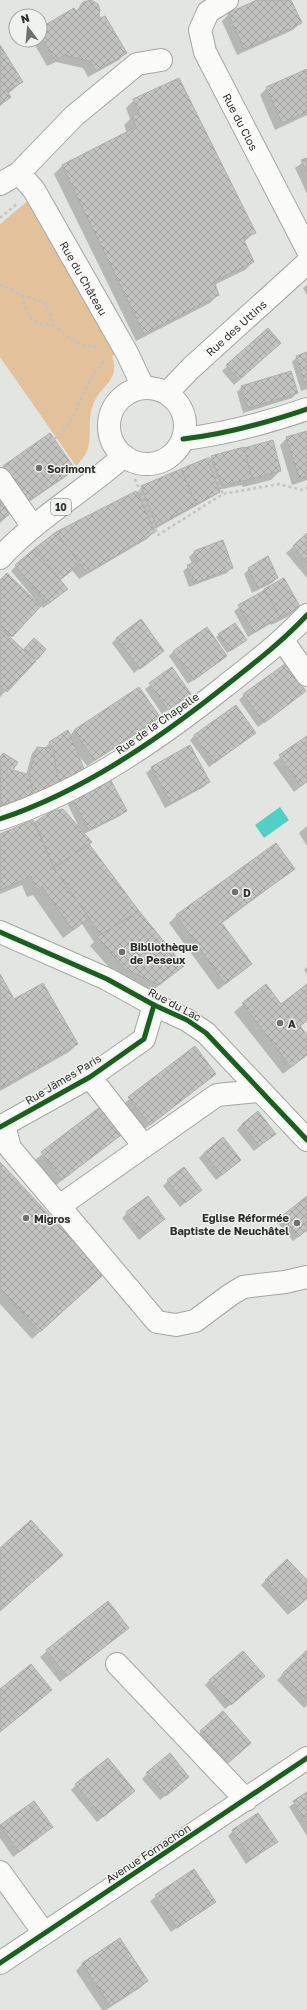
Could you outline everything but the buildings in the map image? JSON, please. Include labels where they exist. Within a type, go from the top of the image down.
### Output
[{"type":"street","name":"Rue du Clos","points":[[227,0],[208,12],[200,30],[205,52],[307,249]]},
{"type":"street","points":[[0,184],[19,173],[74,116],[137,64],[161,60]]},
{"type":"street","name":"Rue du Château","points":[[19,173],[34,190],[127,353],[143,387]]},
{"type":"street","name":"Rue des Uttins","points":[[167,393],[191,368],[307,263]]},
{"type":"street","points":[[143,387],[158,389],[167,393],[177,402],[183,413],[185,426],[183,439],[177,449],[168,457],[158,462],[140,463],[124,456],[115,448],[110,436],[108,424],[111,412],[117,401],[126,393],[143,387]]},
{"type":"street","points":[[183,439],[212,435],[260,425],[307,409]]},
{"type":"street","name":"10","points":[[0,558],[14,542],[101,476],[124,456]]},
{"type":"street","points":[[0,479],[33,527]]},
{"type":"street","name":"Rue de la Chapelle","points":[[0,818],[74,788],[126,758],[200,706],[283,640],[307,615]]},
{"type":"street","points":[[283,640],[307,675]]},
{"type":"street","name":"Rue du Lac","points":[[0,932],[107,979],[154,1005],[187,1020],[206,1033],[259,1091],[307,1140]]},
{"type":"street","name":"Rue Jämes Paris","points":[[2,1126],[90,1077],[144,1039],[154,1005]]},
{"type":"street","points":[[90,1077],[144,1146]]},
{"type":"street","points":[[68,1200],[217,1095],[259,1091]]},
{"type":"street","points":[[2,1126],[10,1148],[157,1322],[176,1325],[195,1321],[230,1294],[243,1287],[285,1282],[307,1277]]},
{"type":"street","points":[[117,1664],[246,1800]]},
{"type":"street","name":"Avenue Fornachon","points":[[0,1963],[307,1758]]},
{"type":"street","points":[[0,1872],[44,1933]]},
{"type":"path","points":[[0,218],[20,201]]},
{"type":"path","points":[[0,284],[22,295],[44,302],[50,313],[53,325]]},
{"type":"path","points":[[22,295],[25,310],[29,318],[42,325],[53,325],[77,343],[100,348]]},
{"type":"path","points":[[54,440],[72,419],[88,382],[97,368],[108,357]]},
{"type":"path","points":[[208,456],[223,494]]},
{"type":"path","points":[[135,479],[158,535],[223,494],[279,484],[302,490],[307,488]]},
{"type":"shaded area","points":[[29,200],[117,354],[112,356],[114,371],[112,377],[96,398],[91,410],[90,437],[87,451],[76,466],[0,357],[0,224]]},
{"type":"water","points":[[280,807],[289,820],[264,838],[255,825]]},
{"type":"cycle path","points":[[183,439],[246,427],[307,409]]},
{"type":"cycle path","points":[[0,819],[31,808],[118,763],[198,707],[277,644],[307,615]]},
{"type":"cycle path","points":[[0,932],[107,979],[154,1005],[187,1020],[206,1033],[307,1140]]},
{"type":"cycle path","points":[[0,1127],[90,1077],[144,1039],[154,1005]]},
{"type":"cycle path","points":[[0,1963],[307,1758]]},
{"type":"place","name":"Sorimont","points":[[39,468]]},
{"type":"place","name":"D","points":[[235,892]]},
{"type":"place","name":"Bibliothèque de Peseux","points":[[122,952]]},
{"type":"place","name":"A","points":[[280,1023]]},
{"type":"place","name":"Migros","points":[[26,1218]]},
{"type":"place","name":"Eglise Réformée Baptiste de Neuchâtel","points":[[297,1223]]}]
